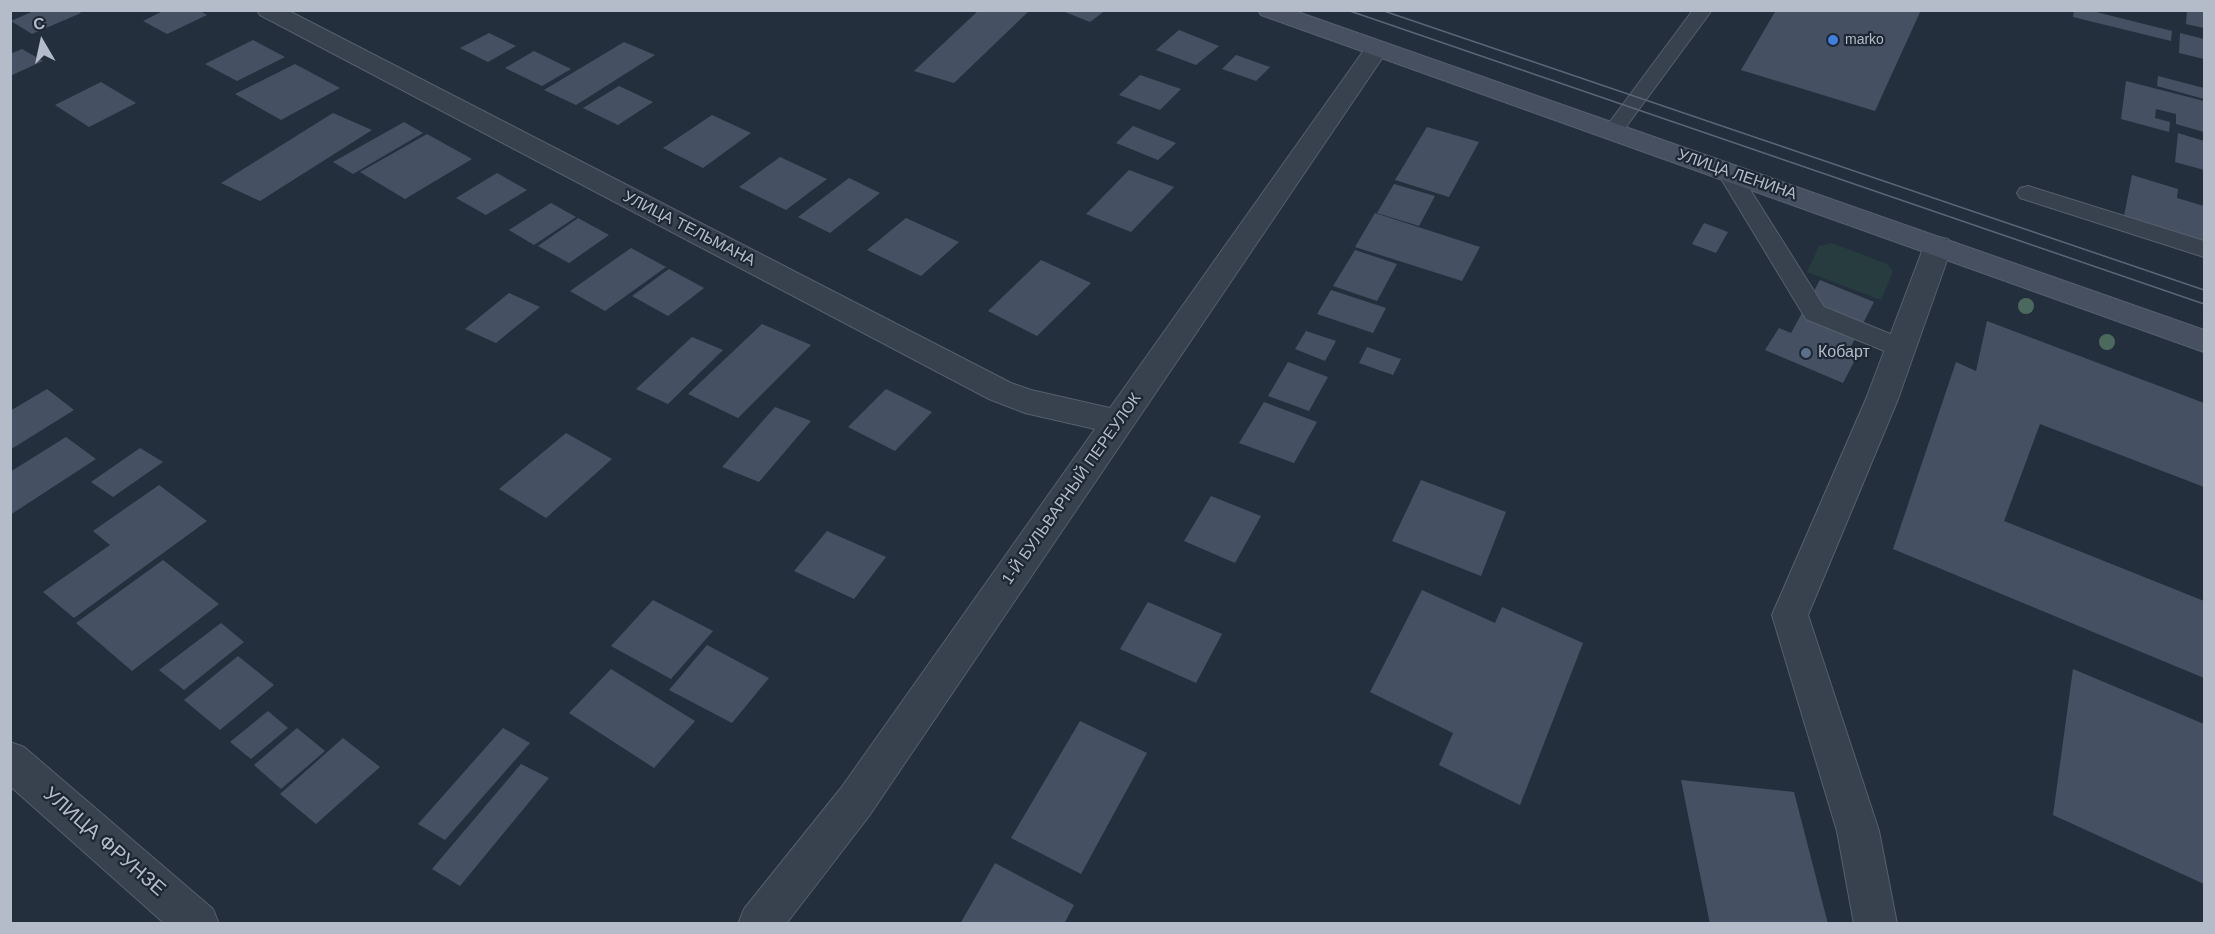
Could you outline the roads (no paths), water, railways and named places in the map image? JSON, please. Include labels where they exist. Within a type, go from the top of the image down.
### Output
[{"type":"main road","name":"УЛИЦА ЛЕНИНА","points":[[1269,10],[2205,341]]},
{"type":"street","name":"УЛИЦА ТЕЛЬМАНА","points":[[268,10],[1000,391],[1025,400],[1119,422]]},
{"type":"street","name":"1-Й БУЛЬВАРНЫЙ ПЕРЕУЛОК","points":[[759,924],[855,802],[1377,48]]},
{"type":"street","points":[[1876,924],[1858,831],[1790,615],[1901,348],[1938,246]]},
{"type":"street","name":"УЛИЦА ФРУНЗЕ","points":[[10,760],[198,924]]},
{"type":"lane","points":[[1613,131],[1703,10]]},
{"type":"lane","points":[[1728,172],[1815,313],[1901,348]]},
{"type":"lane","points":[[2028,193],[2205,249]]},
{"type":"tram line","points":[[1347,10],[2204,304]]},
{"type":"tram line","points":[[1381,10],[2204,290]]},
{"type":"place","name":"marko","points":[[1833,40]]},
{"type":"place","name":"Кобарт","points":[[1806,353]]}]
